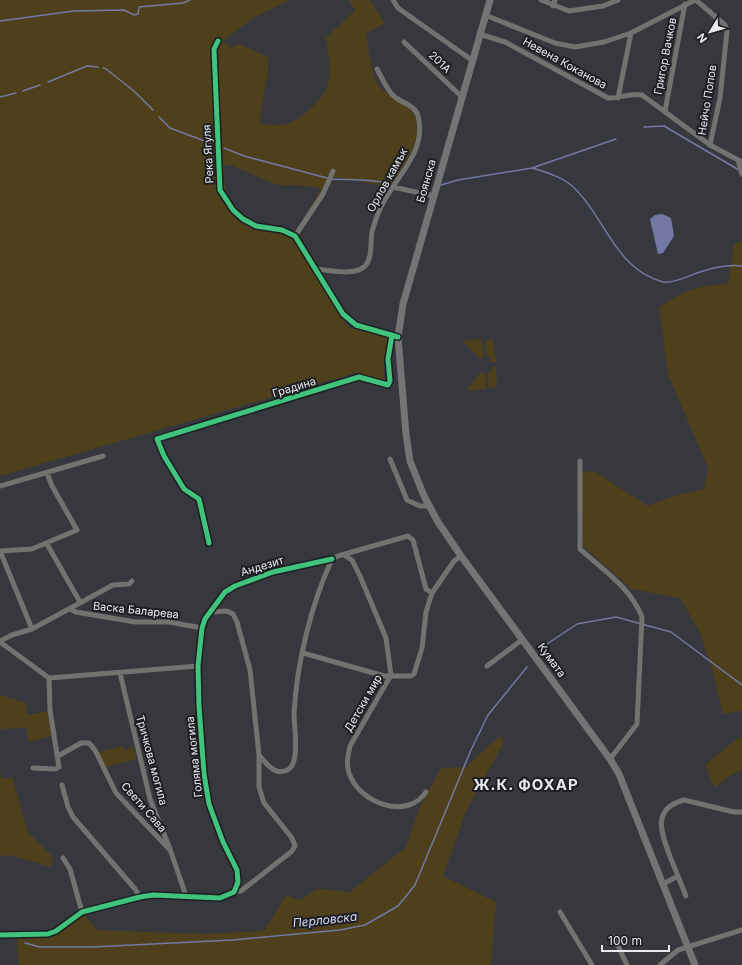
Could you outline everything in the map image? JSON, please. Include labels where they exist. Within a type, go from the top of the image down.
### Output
[{"type":"main road","name":"Боянска","points":[[401,370],[395,336],[490,0]]},
{"type":"main road","name":"Кумата","points":[[401,370],[406,434],[410,461],[429,506],[461,556],[610,759],[628,794],[695,965]]},
{"type":"street","points":[[393,0],[398,8],[473,61]]},
{"type":"street","points":[[541,0],[569,11],[603,6],[618,0]]},
{"type":"street","points":[[553,6],[555,0]]},
{"type":"street","points":[[485,15],[555,42],[575,47],[604,42],[631,33],[685,4],[696,0]]},
{"type":"street","name":"Нейчо Попов","points":[[696,0],[725,25],[728,31],[720,98],[710,145]]},
{"type":"street","name":"Григор Вачков","points":[[665,111],[685,4]]},
{"type":"street","points":[[618,98],[631,33]]},
{"type":"street","name":"Невена Коканова","points":[[480,34],[505,42],[608,98],[618,98],[634,93],[642,95],[710,145],[740,161]]},
{"type":"street","name":"Река Ягуля","points":[[218,41],[214,49],[214,57],[220,190],[232,210],[243,219],[256,226],[282,230],[295,236]]},
{"type":"street","name":"201А","points":[[404,42],[462,97]]},
{"type":"street","name":"Орлов камък","points":[[316,269],[340,271],[358,270],[365,266],[370,254],[372,233],[380,208],[409,163],[417,144],[419,136],[418,114],[413,108],[394,97],[377,69]]},
{"type":"street","points":[[740,161],[742,174]]},
{"type":"street","points":[[333,172],[323,194],[295,236],[343,314],[356,325],[395,336]]},
{"type":"street","points":[[393,187],[434,196]]},
{"type":"street","name":"Градина","points":[[209,543],[199,499],[197,496],[184,489],[166,461],[157,439],[359,377],[388,385],[390,382],[388,359],[395,336]]},
{"type":"street","points":[[0,486],[103,456]]},
{"type":"street","points":[[390,459],[407,500],[420,506],[429,506]]},
{"type":"street","points":[[580,461],[580,549],[621,585],[638,606],[642,617],[637,724],[610,759]]},
{"type":"street","points":[[32,629],[0,551],[32,549],[47,544],[77,530],[52,486],[47,473]]},
{"type":"street","points":[[259,755],[272,769],[280,771],[288,769],[294,761],[294,714],[297,672],[316,604],[332,559],[408,536],[413,540],[426,590],[432,593]]},
{"type":"street","points":[[47,544],[80,602]]},
{"type":"street","points":[[302,653],[384,676],[391,675],[386,638],[352,560],[344,555]]},
{"type":"street","name":"Детски мир","points":[[426,792],[420,800],[414,804],[400,807],[385,806],[371,799],[349,775],[347,758],[350,746],[391,675],[408,677],[414,674],[422,648],[426,612],[432,593],[454,561],[461,556]]},
{"type":"street","name":"Андезит","points":[[210,612],[225,592],[235,586],[273,572],[332,559]]},
{"type":"street","points":[[132,581],[128,584],[113,585],[32,629],[12,634],[0,642],[49,678],[198,666]]},
{"type":"street","name":"Васка Баларева","points":[[70,609],[82,614],[135,622],[169,622],[202,628]]},
{"type":"street","points":[[0,935],[48,934],[56,931],[82,912],[140,897],[153,895],[220,898],[234,892],[241,891],[292,851],[295,846],[292,838],[264,803],[259,787],[259,755],[250,665],[237,622],[233,614],[227,611],[210,612]]},
{"type":"street","name":"Голяма могила","points":[[210,612],[202,628],[198,666],[202,742],[209,804],[223,842],[237,870],[238,882],[234,892]]},
{"type":"street","points":[[487,666],[523,639]]},
{"type":"street","name":"Тричкова могила","points":[[120,672],[150,799],[170,849],[186,896]]},
{"type":"street","points":[[33,768],[55,769],[59,767],[50,710],[49,678]]},
{"type":"street","name":"Свети Сава","points":[[58,756],[81,743],[89,743],[95,750],[116,793],[170,849]]},
{"type":"street","points":[[62,785],[69,812],[135,889],[140,897]]},
{"type":"street","points":[[686,896],[661,833],[662,817],[676,802],[684,800],[734,812],[742,812]]},
{"type":"street","points":[[63,858],[70,869],[82,912]]},
{"type":"street","points":[[663,884],[678,876]]},
{"type":"street","points":[[560,912],[592,965]]},
{"type":"street","points":[[660,965],[678,950],[742,930]]},
{"type":"street","points":[[614,937],[627,965]]},
{"type":"shaded area","points":[[0,0],[290,0],[253,18],[223,41],[231,48],[239,44],[268,57],[268,72],[259,124],[284,125],[305,114],[326,90],[330,73],[326,38],[355,10],[349,0],[370,0],[385,23],[366,33],[374,76],[382,89],[389,95],[402,102],[409,108],[415,117],[417,127],[413,149],[390,187],[335,177],[296,238],[344,322],[350,328],[389,338],[383,369],[385,380],[381,382],[359,372],[0,476]],"holes":[[[224,165],[231,165],[272,183],[286,186],[294,185],[321,188],[296,232],[253,221],[242,216],[234,208],[228,197],[225,183]]]},
{"type":"shaded area","points":[[742,240],[742,711],[723,714],[712,669],[700,633],[680,598],[632,589],[583,546],[581,471],[595,472],[648,506],[673,496],[704,489],[708,468],[668,374],[659,307],[691,290],[707,286],[728,284],[734,245]]},
{"type":"shaded area","points":[[481,339],[484,357],[480,359],[462,341]]},
{"type":"shaded area","points":[[493,339],[496,362],[490,362],[490,356],[486,356],[485,341]]},
{"type":"shaded area","points":[[492,367],[496,367],[497,386],[489,389],[487,374],[491,371]]},
{"type":"shaded area","points":[[481,372],[485,374],[486,389],[466,391]]},
{"type":"shaded area","points":[[0,695],[26,703],[27,715],[48,711],[52,736],[28,742],[27,728],[0,729]]},
{"type":"shaded area","points":[[501,735],[503,742],[501,748],[466,811],[443,876],[496,902],[491,965],[19,965],[17,944],[18,933],[48,934],[82,912],[97,930],[202,934],[264,931],[286,895],[300,900],[318,889],[350,892],[406,847],[419,809],[441,768],[466,767]]},
{"type":"shaded area","points":[[742,735],[742,770],[729,776],[715,787],[711,782],[706,764]]},
{"type":"shaded area","points":[[122,746],[124,750],[133,747],[137,759],[105,767],[99,752]]},
{"type":"shaded area","points":[[0,771],[2,779],[12,777],[28,832],[52,856],[51,867],[9,855],[0,856]]},
{"type":"water","points":[[662,214],[671,218],[674,236],[663,253],[658,254],[650,219],[655,215]]},
{"type":"waterway","points":[[0,21],[74,11],[124,10],[134,15],[138,14],[139,7],[183,3],[190,0]]},
{"type":"waterway","points":[[48,82],[87,66],[98,67]]},
{"type":"waterway","points":[[103,68],[134,91],[153,110]]},
{"type":"waterway","points":[[23,91],[40,85]]},
{"type":"waterway","points":[[0,97],[16,93]]},
{"type":"waterway","points":[[159,117],[170,128],[210,143]]},
{"type":"waterway","points":[[644,127],[664,126],[739,170]]},
{"type":"waterway","points":[[441,185],[458,180],[532,168],[616,139]]},
{"type":"waterway","points":[[224,148],[244,156],[327,178]]},
{"type":"waterway","points":[[532,168],[557,177],[571,185],[583,197],[621,254],[633,266],[646,275],[663,282],[667,282],[677,281],[716,267],[732,265],[742,266]]},
{"type":"waterway","points":[[332,179],[367,180],[388,183]]},
{"type":"waterway","name":"Перловска","points":[[544,646],[577,624],[616,617],[671,632],[742,685]]},
{"type":"waterway","name":"Перловска","points":[[25,943],[40,947],[92,947],[233,940],[340,930],[365,925],[398,906],[415,885],[471,750],[488,715],[527,667]]},
{"type":"cycle path","points":[[218,41],[214,49],[220,190],[233,210],[243,219],[256,226],[282,230],[295,236],[343,314],[356,325],[398,337]]},
{"type":"cycle path","points":[[209,543],[199,499],[184,489],[164,456],[157,439],[359,377],[388,385],[390,381],[388,359],[392,335]]},
{"type":"cycle path","points":[[0,935],[48,934],[56,931],[82,912],[140,897],[153,895],[220,898],[234,892],[238,882],[237,870],[223,842],[209,804],[204,774],[199,706],[198,666],[202,628],[205,619],[225,592],[235,586],[273,572],[332,559]]},
{"type":"district","name":"Ж.К. ФОХАР","points":[[526,785]]}]
